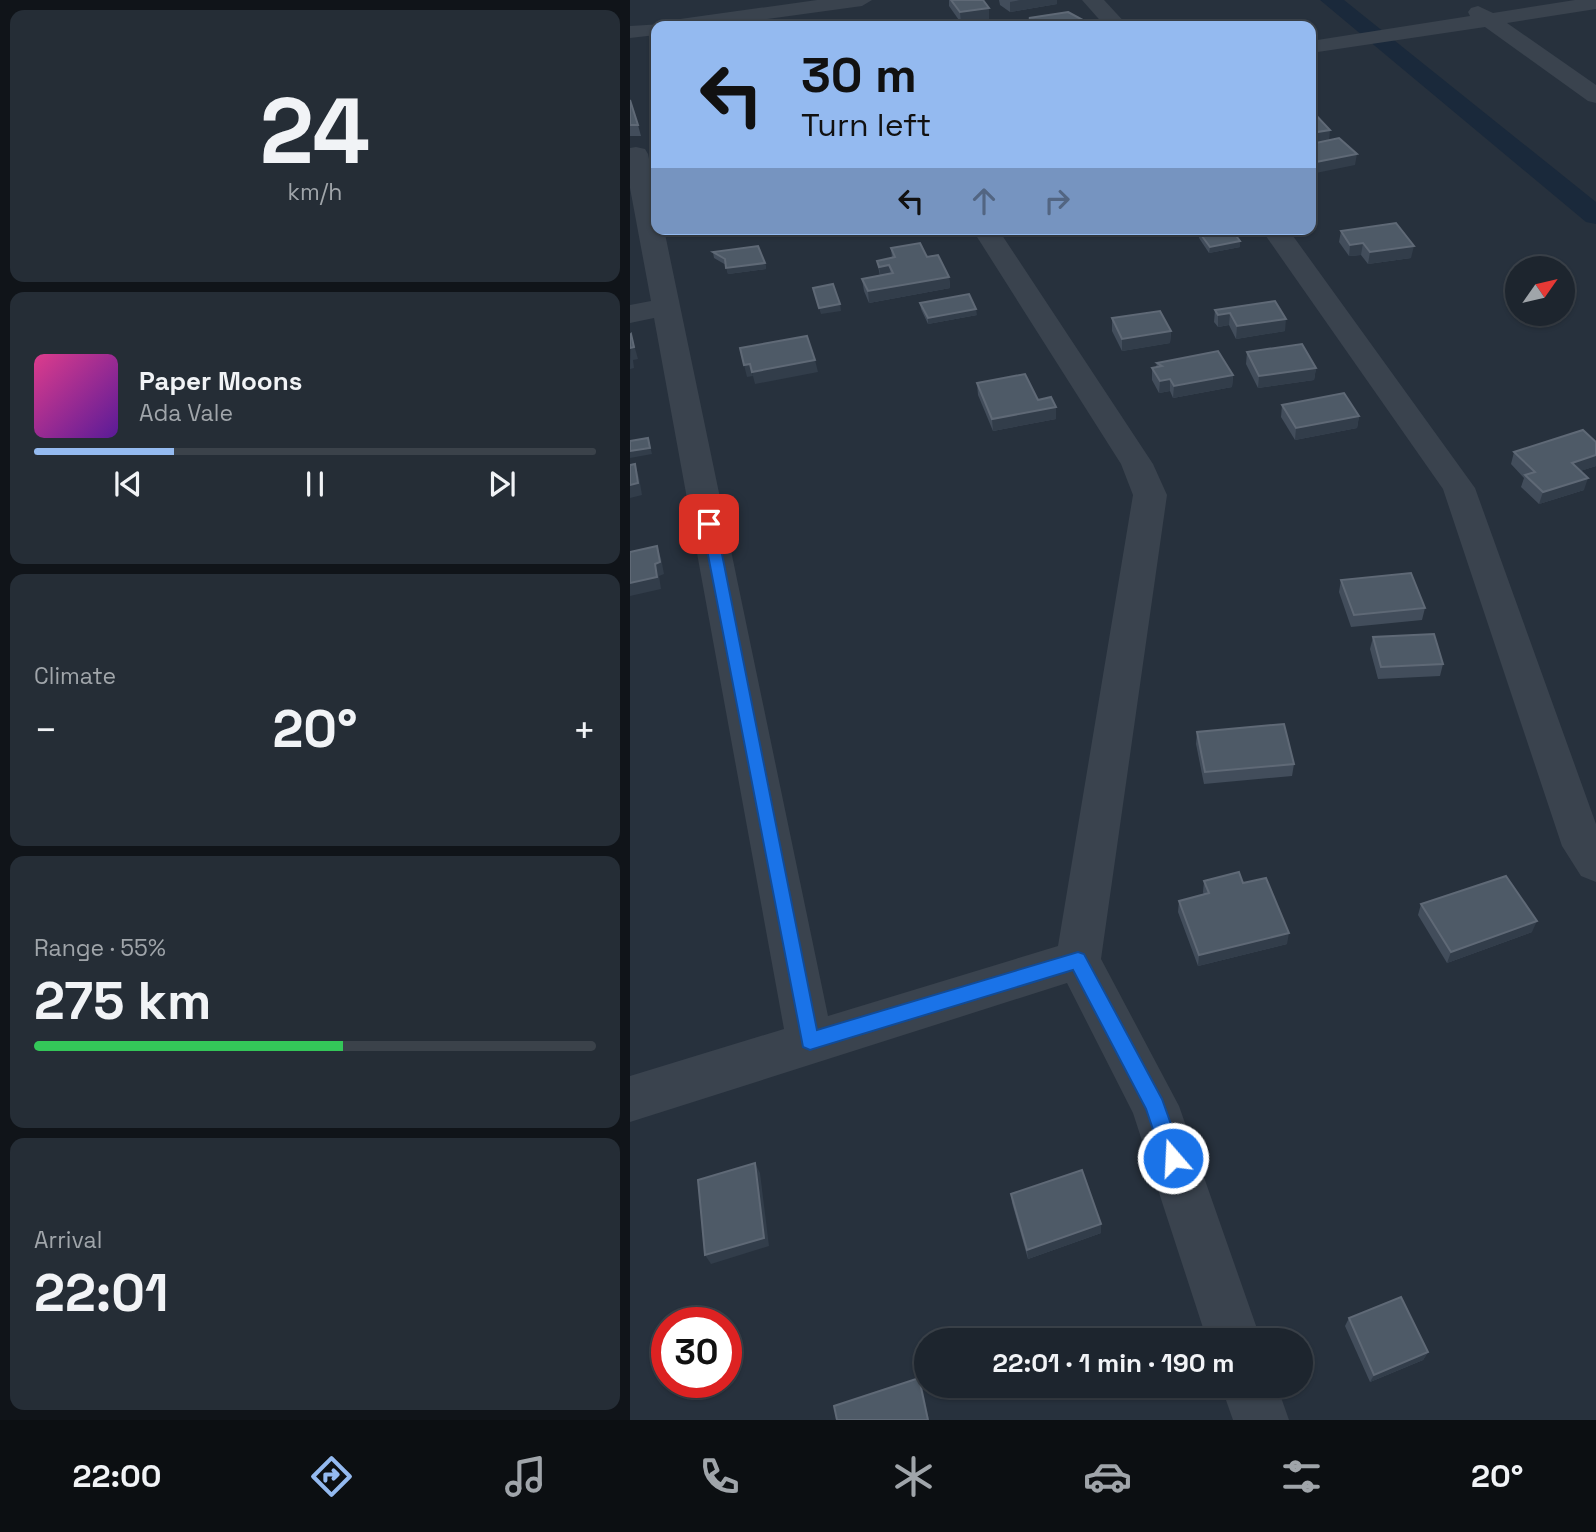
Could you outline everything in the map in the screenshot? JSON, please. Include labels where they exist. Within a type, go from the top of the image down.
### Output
[{"type":"street","points":[[709,21],[862,0]]},
{"type":"street","points":[[1091,0],[1112,21]]},
{"type":"street","points":[[1461,0],[1596,96]]},
{"type":"street","points":[[1316,46],[1596,3]]},
{"type":"street","points":[[630,32],[651,30]]},
{"type":"street","points":[[641,153],[651,215]]},
{"type":"street","points":[[654,235],[666,307],[810,1041]]},
{"type":"street","points":[[989,235],[1137,464],[1150,495],[1078,960],[1155,1106],[1230,1328]]},
{"type":"street","points":[[1277,235],[1459,488],[1583,845],[1596,864]]},
{"type":"street","points":[[630,314],[666,307]]},
{"type":"street","points":[[630,1099],[1078,960]]},
{"type":"street","points":[[1253,1398],[1261,1420]]},
{"type":"building","points":[[951,0],[983,0],[989,8],[960,12]]},
{"type":"building","points":[[1068,12],[1083,20],[1034,21],[1029,18]]},
{"type":"building","points":[[630,100],[638,125],[630,125]]},
{"type":"building","points":[[1316,115],[1330,130],[1316,132]]},
{"type":"building","points":[[1339,138],[1357,154],[1316,162],[1316,143]]},
{"type":"building","points":[[1396,223],[1414,246],[1370,252],[1363,243],[1350,245],[1341,231]]},
{"type":"building","points":[[1201,235],[1236,235],[1240,241],[1210,247]]},
{"type":"building","points":[[920,243],[927,257],[938,255],[949,277],[868,291],[862,279],[893,273],[889,265],[879,267],[877,261],[895,257],[891,248]]},
{"type":"building","points":[[758,246],[765,263],[726,268],[725,259],[713,252]]},
{"type":"building","points":[[833,284],[840,304],[819,308],[813,288]]},
{"type":"building","points":[[969,294],[976,309],[928,318],[920,303]]},
{"type":"building","points":[[1275,301],[1286,319],[1237,326],[1230,313],[1218,315],[1215,310]]},
{"type":"building","points":[[1160,311],[1171,331],[1122,339],[1112,318]]},
{"type":"building","points":[[630,335],[634,347],[630,348]]},
{"type":"building","points":[[807,336],[815,360],[752,372],[750,364],[744,365],[740,348]]},
{"type":"building","points":[[1302,344],[1316,368],[1259,376],[1247,352]]},
{"type":"building","points":[[1218,351],[1233,375],[1174,386],[1170,379],[1160,381],[1152,368],[1162,366],[1157,363]]},
{"type":"building","points":[[1025,374],[1038,400],[1051,397],[1056,407],[992,419],[977,383]]},
{"type":"building","points":[[1344,393],[1359,416],[1296,428],[1282,405]]},
{"type":"building","points":[[1583,430],[1596,442],[1596,455],[1572,463],[1588,478],[1543,492],[1525,475],[1535,472],[1514,452]]},
{"type":"building","points":[[648,438],[650,448],[630,451],[630,441]]},
{"type":"building","points":[[635,464],[638,483],[630,485],[630,465]]},
{"type":"building","points":[[657,546],[660,562],[655,564],[657,577],[630,583],[630,552]]},
{"type":"building","points":[[1411,573],[1425,608],[1354,615],[1341,580]]},
{"type":"building","points":[[1434,634],[1443,664],[1381,667],[1373,637]]},
{"type":"building","points":[[1284,724],[1294,764],[1205,772],[1197,732]]},
{"type":"building","points":[[1239,872],[1243,883],[1266,878],[1289,933],[1199,955],[1179,901],[1209,893],[1204,881]]},
{"type":"building","points":[[1506,876],[1537,921],[1451,952],[1421,904]]},
{"type":"building","points":[[755,1163],[764,1238],[705,1255],[698,1180]]},
{"type":"building","points":[[1082,1170],[1101,1224],[1027,1250],[1011,1194]]},
{"type":"building","points":[[1401,1297],[1428,1352],[1374,1375],[1349,1318]]},
{"type":"building","points":[[914,1380],[914,1398],[923,1398],[928,1420],[837,1420],[834,1406]]},
{"type":"waterway","points":[[1331,0],[1596,216]]},
{"type":"route","points":[[709,524],[810,1041],[1078,960],[1155,1106],[1173,1158]]}]
